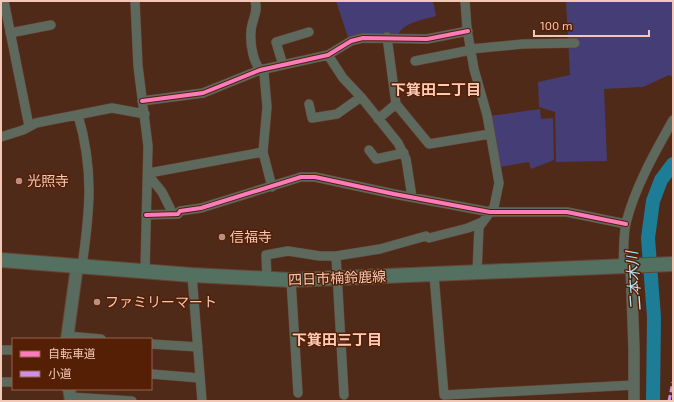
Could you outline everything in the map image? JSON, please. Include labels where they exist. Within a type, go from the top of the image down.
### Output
[{"type":"main road","name":"四日市楠鈴鹿線","points":[[1,260],[267,280],[336,279],[673,264]]},
{"type":"main road","points":[[67,337],[79,266]]},
{"type":"street","points":[[135,1],[138,66],[145,114],[149,175],[146,215],[145,271]]},
{"type":"street","points":[[255,1],[257,7],[250,31],[256,62],[260,70],[264,73],[267,107],[263,152],[272,186]]},
{"type":"street","points":[[465,1],[474,69],[487,115],[499,183],[494,207],[479,227],[477,273]]},
{"type":"street","points":[[4,7],[29,126]]},
{"type":"street","points":[[10,33],[51,25]]},
{"type":"street","points":[[142,101],[203,93],[260,70],[328,55],[357,39],[373,37],[427,39],[468,31]]},
{"type":"street","points":[[283,65],[276,42],[309,32]]},
{"type":"street","points":[[387,37],[396,104],[429,144],[490,134]]},
{"type":"street","points":[[414,61],[471,49],[523,44],[575,43]]},
{"type":"street","points":[[328,55],[343,78],[361,96],[398,143],[404,153],[412,197]]},
{"type":"street","points":[[309,104],[312,118],[337,114],[361,96]]},
{"type":"street","points":[[378,118],[396,104]]},
{"type":"street","points":[[1,137],[23,130],[29,126],[112,108],[145,114]]},
{"type":"street","points":[[78,115],[88,159],[90,184],[90,203],[79,266]]},
{"type":"street","points":[[634,401],[630,266],[626,224],[641,183],[673,120]]},
{"type":"street","points":[[369,150],[376,159],[404,153]]},
{"type":"street","points":[[149,175],[263,152]]},
{"type":"street","points":[[149,175],[162,192],[174,214]]},
{"type":"street","points":[[146,215],[174,214],[201,208],[301,177],[315,177],[490,212],[567,212],[626,224]]},
{"type":"street","points":[[267,280],[266,255],[288,251],[320,256],[336,256],[380,249],[468,228],[482,222]]},
{"type":"street","points":[[336,256],[336,279],[344,395]]},
{"type":"street","points":[[192,275],[202,401]]},
{"type":"street","points":[[434,275],[444,395],[634,385]]},
{"type":"street","points":[[291,280],[298,393]]},
{"type":"street","points":[[67,337],[84,338]]},
{"type":"street","points":[[152,344],[198,347]]},
{"type":"street","points":[[1,350],[12,350]]},
{"type":"street","points":[[152,374],[200,378]]},
{"type":"street","points":[[1,382],[12,382]]},
{"type":"street","points":[[70,396],[132,401]]},
{"type":"shaded area","points":[[336,1],[433,1],[436,16],[409,24],[398,35],[349,40]]},
{"type":"shaded area","points":[[566,1],[673,1],[673,77],[669,75],[643,87],[604,89],[607,161],[556,162],[555,112],[539,107],[538,82],[570,75]]},
{"type":"shaded area","points":[[540,109],[541,119],[553,118],[554,160],[531,169],[529,162],[499,167],[490,116]]},
{"type":"waterway","name":"二本木川","points":[[653,401],[654,317],[648,238],[653,201],[661,180],[673,164]]},
{"type":"marked path","points":[[669,401],[673,382]]},
{"type":"cycle path","points":[[142,101],[203,93],[260,70],[328,55],[351,41],[363,38],[427,39],[468,31]]},
{"type":"cycle path","points":[[146,215],[178,214],[180,211],[201,208],[301,177],[315,177],[490,212],[567,212],[626,224]]},
{"type":"place","name":"光照寺","points":[[19,181]]},
{"type":"place","name":"信福寺","points":[[222,237]]},
{"type":"place","name":"ファミリーマート","points":[[97,302]]},
{"type":"district","name":"下箕田二丁目","points":[[436,90]]},
{"type":"district","name":"下箕田三丁目","points":[[337,340]]}]
